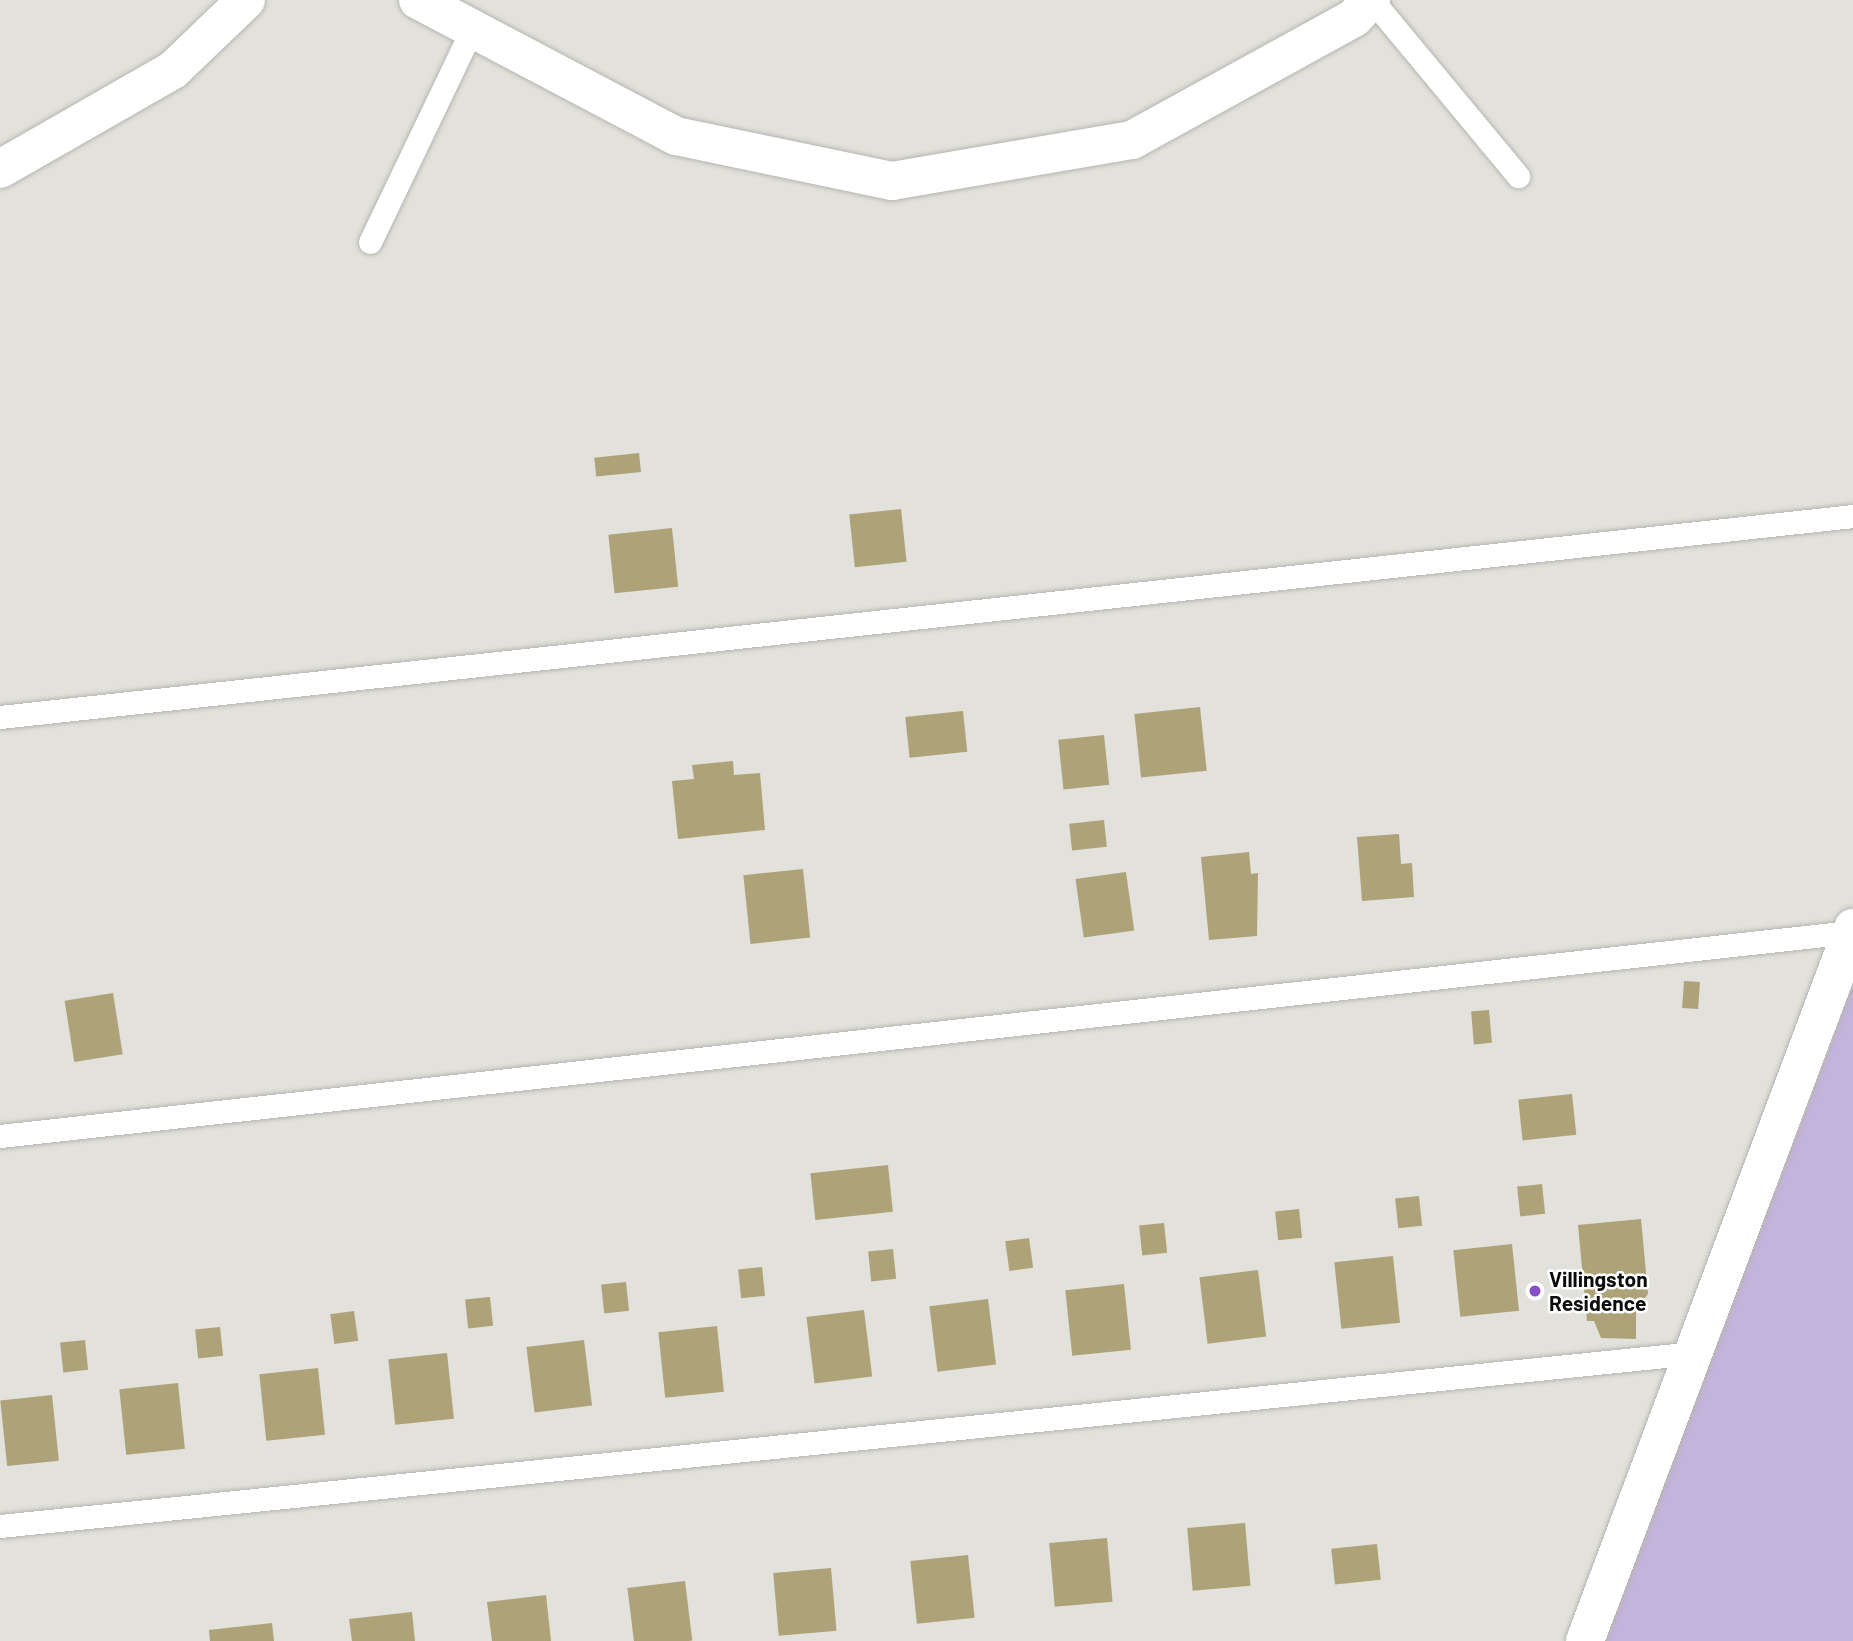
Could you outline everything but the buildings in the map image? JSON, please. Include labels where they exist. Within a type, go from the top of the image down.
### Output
[{"type":"street","points":[[0,169],[173,70],[246,0]]},
{"type":"street","points":[[418,0],[676,136],[892,181],[1132,140],[1354,18],[1372,0]]},
{"type":"street","points":[[1585,1641],[1852,930]]},
{"type":"lane","points":[[1372,0],[1518,176]]},
{"type":"lane","points":[[370,242],[472,29]]},
{"type":"lane","points":[[0,717],[1853,516]]},
{"type":"lane","points":[[0,1136],[1852,930]]},
{"type":"lane","points":[[0,1526],[1693,1353]]},
{"type":"shaded area","points":[[1853,984],[1853,1641],[1605,1641]]},
{"type":"place","name":"Villingston Residence","points":[[1535,1291]]}]
